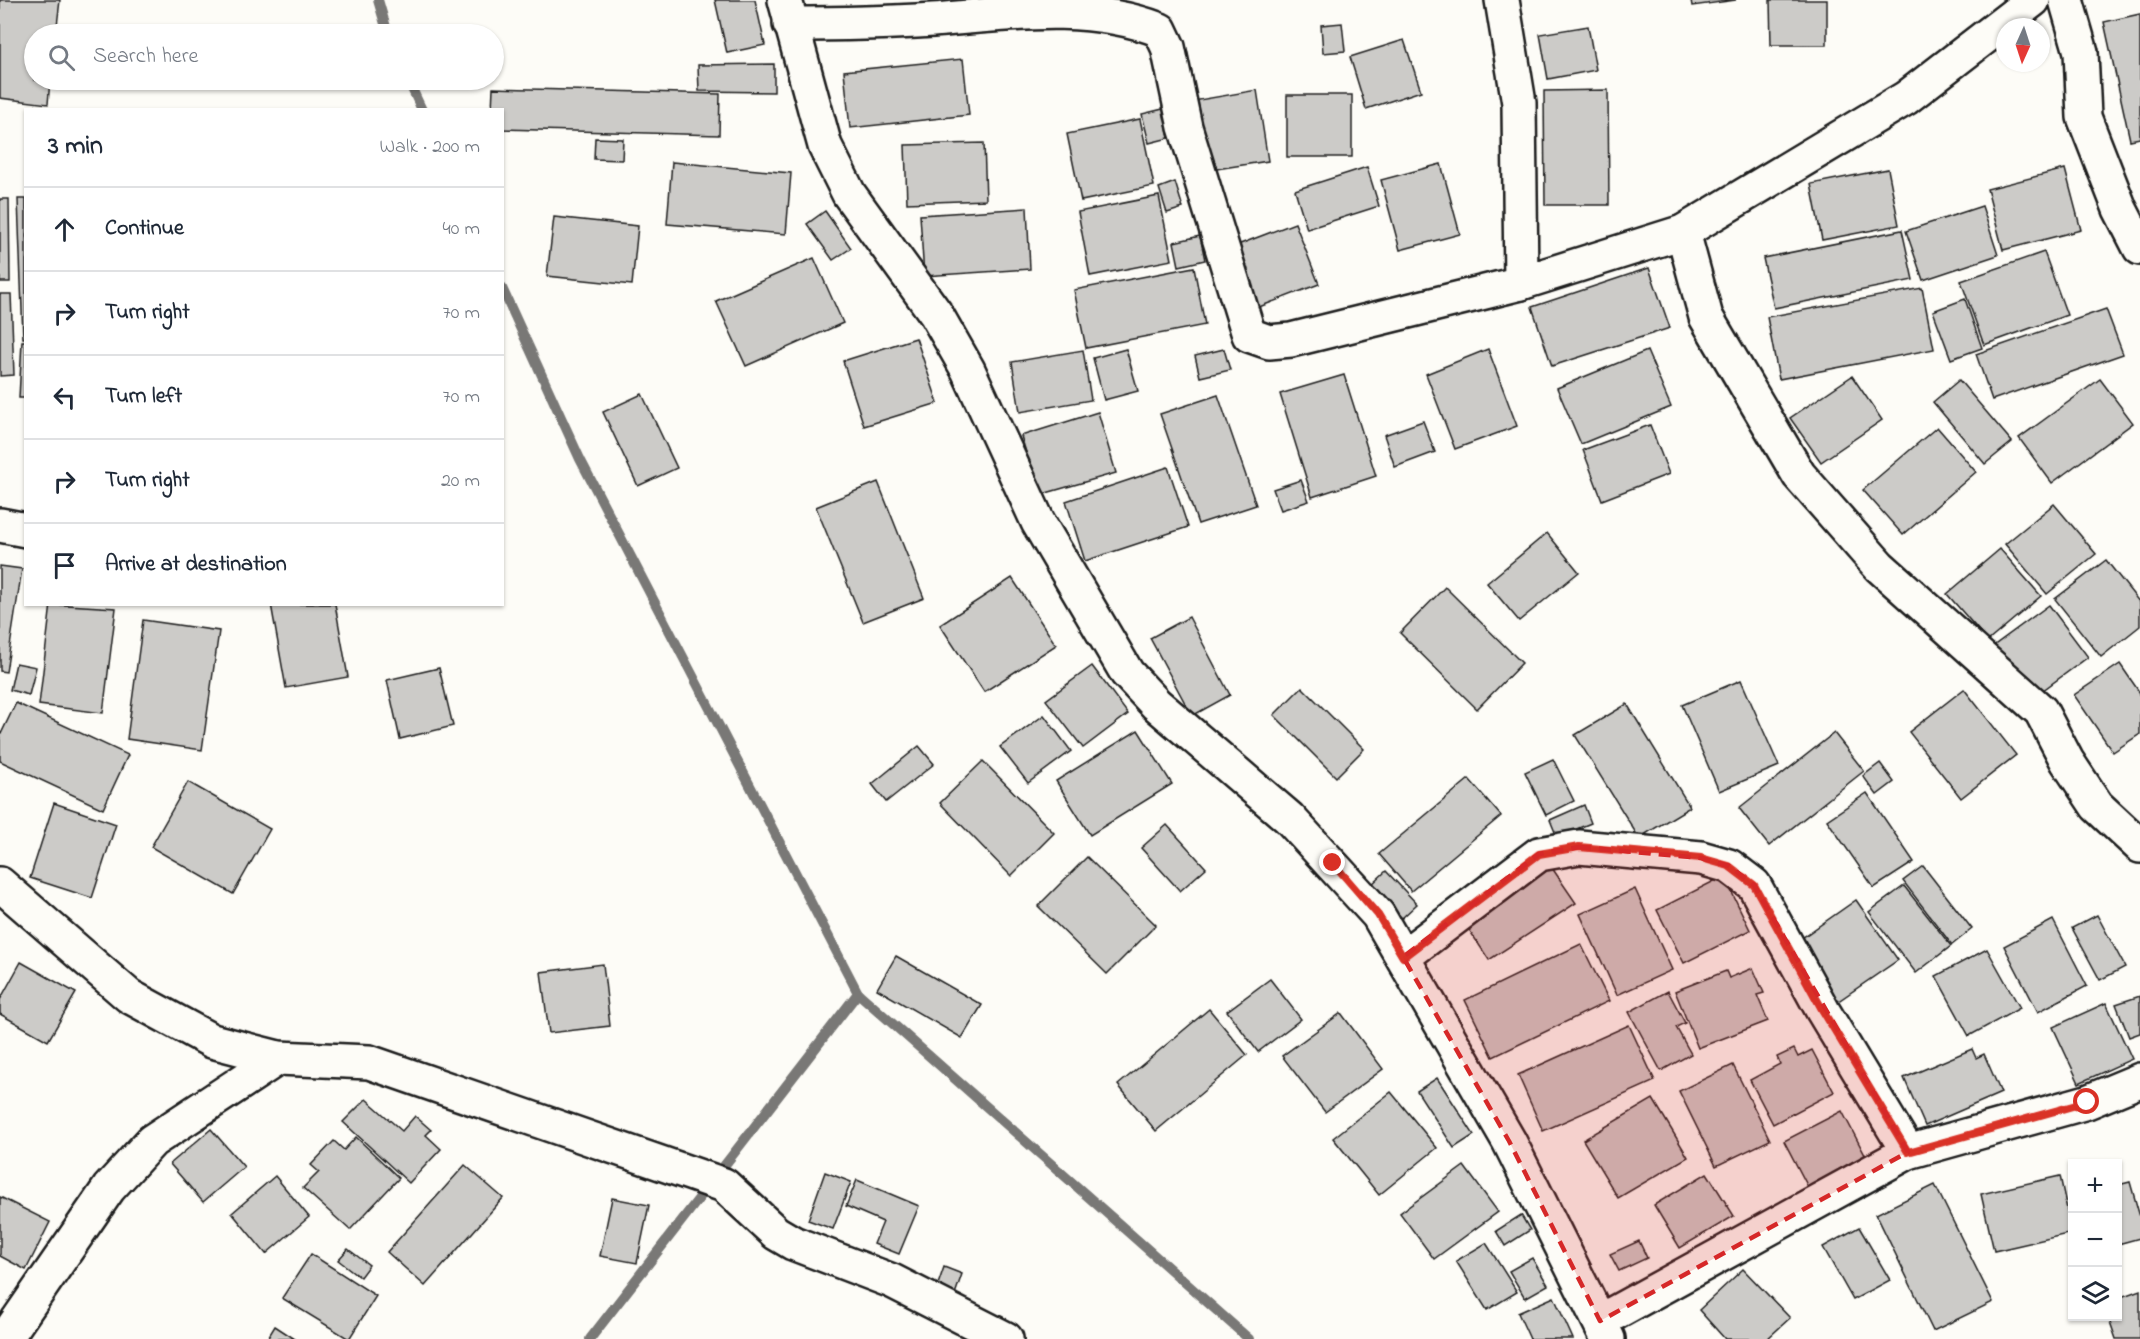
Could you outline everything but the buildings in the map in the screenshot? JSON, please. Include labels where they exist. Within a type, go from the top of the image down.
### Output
[{"type":"street","points":[[1503,0],[1519,103],[1521,283]]},
{"type":"street","points":[[2033,0],[1906,98],[1683,232],[1521,283],[1291,340],[1269,342],[1249,335],[1185,127],[1168,47],[1160,30],[1133,19],[1097,14],[1045,12],[849,24],[788,12],[825,146],[849,194],[936,314],[968,369],[1038,522],[1126,673],[1156,704],[1289,818],[1333,863],[1378,915],[1509,1141],[1604,1330],[1908,1152],[2087,1102],[2140,1080]]},
{"type":"street","points":[[2066,0],[2081,52],[2084,117],[2120,209],[2140,248]]},
{"type":"street","points":[[1683,232],[1706,318],[1799,475],[1879,566],[2042,711],[2067,761],[2097,806],[2140,846]]},
{"type":"street","points":[[0,525],[24,530]]},
{"type":"street","points":[[1403,957],[1539,854],[1579,847],[1701,858],[1729,866],[1754,885],[1823,1011],[1908,1152]]},
{"type":"street","points":[[0,884],[129,996],[212,1041],[278,1058],[369,1062],[724,1185],[776,1233],[793,1243],[892,1281],[1006,1339]]},
{"type":"street","points":[[5,1339],[109,1188],[152,1141],[278,1058]]},
{"type":"highlighted area","points":[[1579,847],[1701,858],[1729,866],[1754,885],[1908,1152],[1600,1321],[1509,1141],[1403,957],[1539,854]]},
{"type":"waterway","points":[[378,0],[385,24]]},
{"type":"waterway","points":[[413,90],[421,108]]},
{"type":"waterway","points":[[504,292],[580,459],[858,993],[1249,1339]]},
{"type":"waterway","points":[[590,1339],[858,993]]},
{"type":"route","points":[[1333,863],[1378,915],[1403,957],[1539,854],[1579,847],[1701,858],[1729,866],[1754,885],[1823,1011],[1908,1152],[2087,1102]]}]
